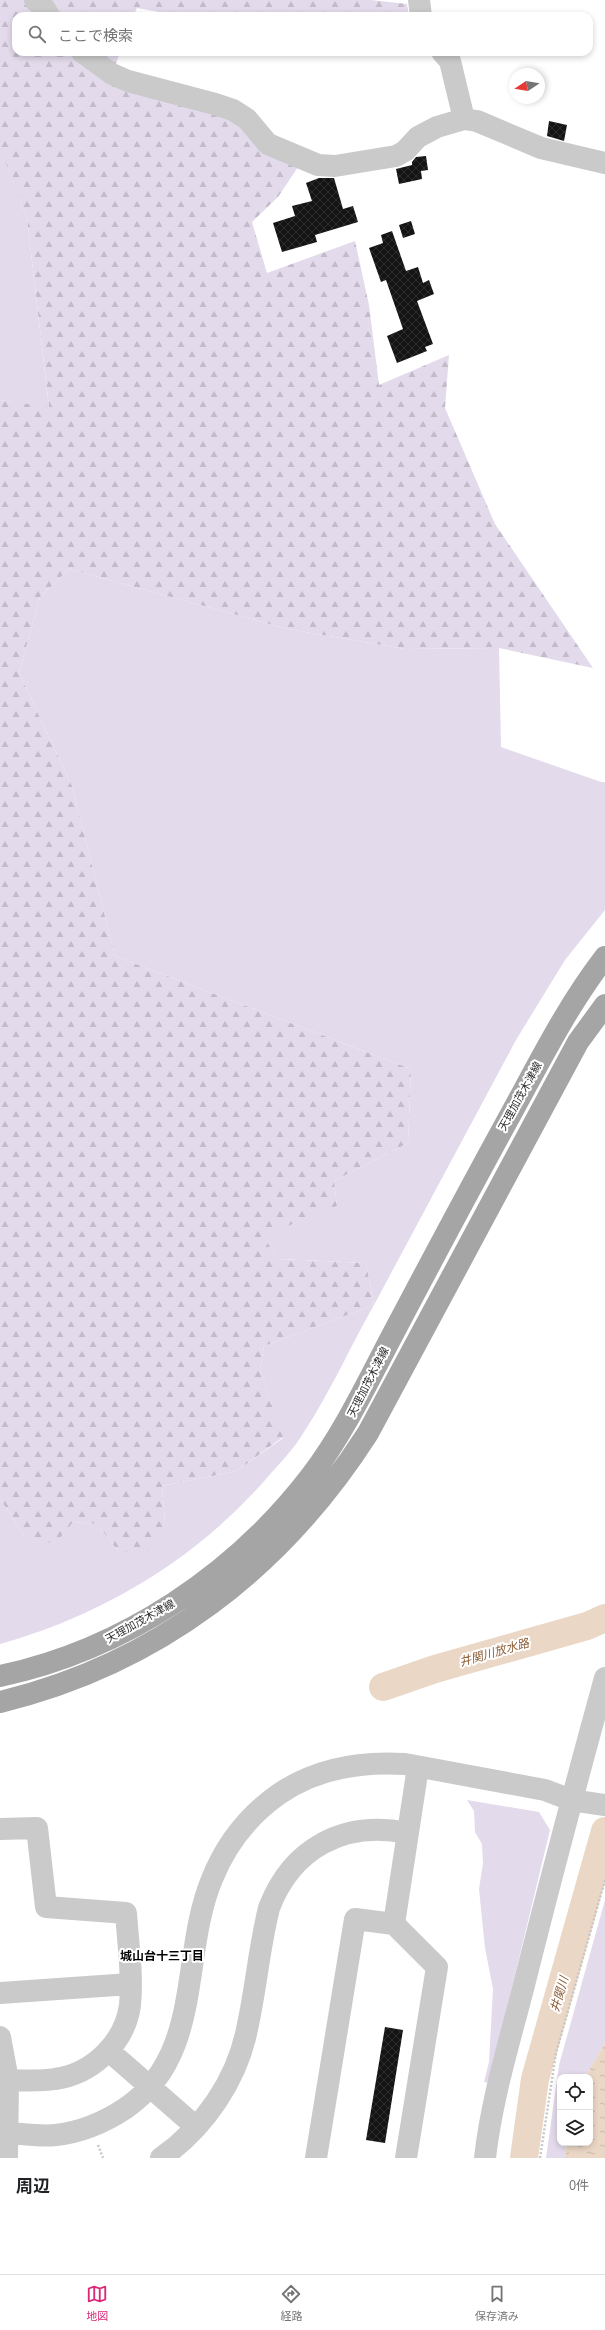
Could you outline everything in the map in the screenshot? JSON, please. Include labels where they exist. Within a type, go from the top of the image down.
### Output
[{"type":"main road","name":"天理加茂木津線","points":[[0,1676],[56,1660],[89,1648],[154,1615],[214,1574],[241,1551],[289,1502],[311,1476],[349,1419],[473,1183],[558,1027],[605,957]]},
{"type":"main road","points":[[0,1702],[26,1696],[91,1673],[134,1652],[181,1625],[241,1581],[286,1540],[308,1515],[350,1462],[385,1404],[488,1208],[578,1042],[605,1005]]},
{"type":"street","points":[[35,0],[45,8],[47,12]]},
{"type":"street","points":[[419,0],[420,12]]},
{"type":"street","points":[[87,56],[112,74],[128,81],[233,110],[247,119],[268,144],[318,165],[335,166],[396,156],[405,151],[418,137],[436,127],[464,119],[477,121],[541,148],[605,163]]},
{"type":"street","points":[[446,56],[450,61],[464,119]]},
{"type":"street","points":[[485,2158],[488,2134],[509,2043],[571,1800],[605,1678]]},
{"type":"street","points":[[394,1924],[407,1848],[407,1833],[416,1774]]},
{"type":"street","points":[[0,2038],[4,2080],[4,2141],[41,2146],[74,2142],[91,2137],[121,2123],[171,2074],[192,2029],[213,1901],[226,1865],[247,1834],[275,1808],[307,1789],[324,1783],[360,1776],[416,1774],[544,1802],[571,1800],[601,1805]]},
{"type":"street","points":[[0,1829],[37,1828],[46,1907],[126,1913],[130,1984],[130,2005],[127,2018],[122,2030],[100,2060],[67,2076],[43,2080],[4,2080]]},
{"type":"street","points":[[161,2158],[196,2127],[222,2092],[241,2051],[247,2030],[269,1908],[274,1895],[288,1872],[298,1861],[321,1844],[349,1832],[379,1829],[407,1833]]},
{"type":"street","points":[[316,2158],[355,1919],[394,1924],[437,1967],[406,2158]]},
{"type":"street","points":[[0,1993],[130,1984]]},
{"type":"street","points":[[108,2051],[196,2127]]},
{"type":"path","points":[[540,2158],[556,2053],[605,1880]]},
{"type":"path","points":[[98,2145],[104,2158]]},
{"type":"green space","points":[[0,0],[371,0],[407,4],[408,12],[159,12],[137,8],[135,12],[12,12],[12,56],[119,56],[110,81],[228,113],[298,167],[278,197],[252,222],[267,273],[355,241],[369,305],[379,385],[449,355],[445,408],[495,524],[593,668],[499,648],[405,649],[288,629],[69,569],[40,597],[19,673],[72,786],[115,956],[411,1069],[408,1143],[334,1181],[337,1206],[263,1236],[278,1259],[366,1263],[374,1305],[264,1346],[260,1369],[283,1437],[237,1471],[162,1486],[165,1523],[148,1552],[119,1552],[97,1524],[73,1522],[55,1544],[25,1537],[0,1499],[0,400],[49,407],[27,218],[4,158],[0,154]]},
{"type":"green space","points":[[0,154],[4,157],[27,218],[49,408],[0,400]]},
{"type":"green space","points":[[69,569],[288,629],[405,649],[499,648],[501,747],[601,782],[605,782],[605,910],[565,960],[516,1040],[374,1305],[366,1263],[278,1259],[262,1235],[337,1206],[334,1181],[408,1143],[411,1069],[115,956],[72,786],[19,673],[40,597]]},
{"type":"green space","points":[[374,1305],[323,1401],[296,1444],[266,1479],[209,1535],[178,1559],[145,1581],[111,1600],[38,1632],[0,1644],[0,1499],[25,1537],[73,1522],[97,1524],[119,1552],[165,1523],[162,1486],[237,1471],[283,1438],[260,1369],[264,1346]]},
{"type":"green space","points":[[467,1800],[539,1812],[550,1830],[489,2083],[484,2082],[489,2062],[493,1989],[485,1948],[479,1889],[483,1863],[482,1844],[475,1832],[474,1811]]},
{"type":"green space","points":[[605,1900],[605,2043],[587,2074],[558,2074]]},
{"type":"green space","points":[[557,2079],[557,2146],[567,2146],[565,2158],[546,2158]]},
{"type":"water","points":[[605,2043],[605,2158],[565,2158],[567,2146],[593,2146],[593,2074],[587,2074]]},
{"type":"building","points":[[549,121],[567,125],[564,141],[547,136]]},
{"type":"building","points":[[426,156],[428,170],[421,171],[422,179],[399,184],[396,169],[412,165],[412,162],[416,157]]},
{"type":"building","points":[[319,178],[334,178],[343,209],[353,206],[358,222],[315,235],[317,242],[282,252],[273,223],[295,216],[292,206],[312,201],[306,183]]},
{"type":"building","points":[[411,221],[415,234],[403,238],[399,225]]},
{"type":"building","points":[[392,231],[406,271],[418,267],[423,283],[429,280],[434,294],[417,301],[433,344],[425,347],[427,351],[397,363],[387,336],[403,329],[386,280],[381,282],[369,248],[383,243],[381,235]]},
{"type":"building","points":[[385,2027],[403,2030],[385,2143],[366,2140]]},
{"type":"waterway","name":"井関川放水路","points":[[383,1687],[435,1669],[587,1626],[605,1618]]},
{"type":"waterway","name":"井関川","points":[[524,2158],[535,2079],[605,1831]]},
{"type":"district","name":"城山台十三丁目","points":[[162,1955]]}]
